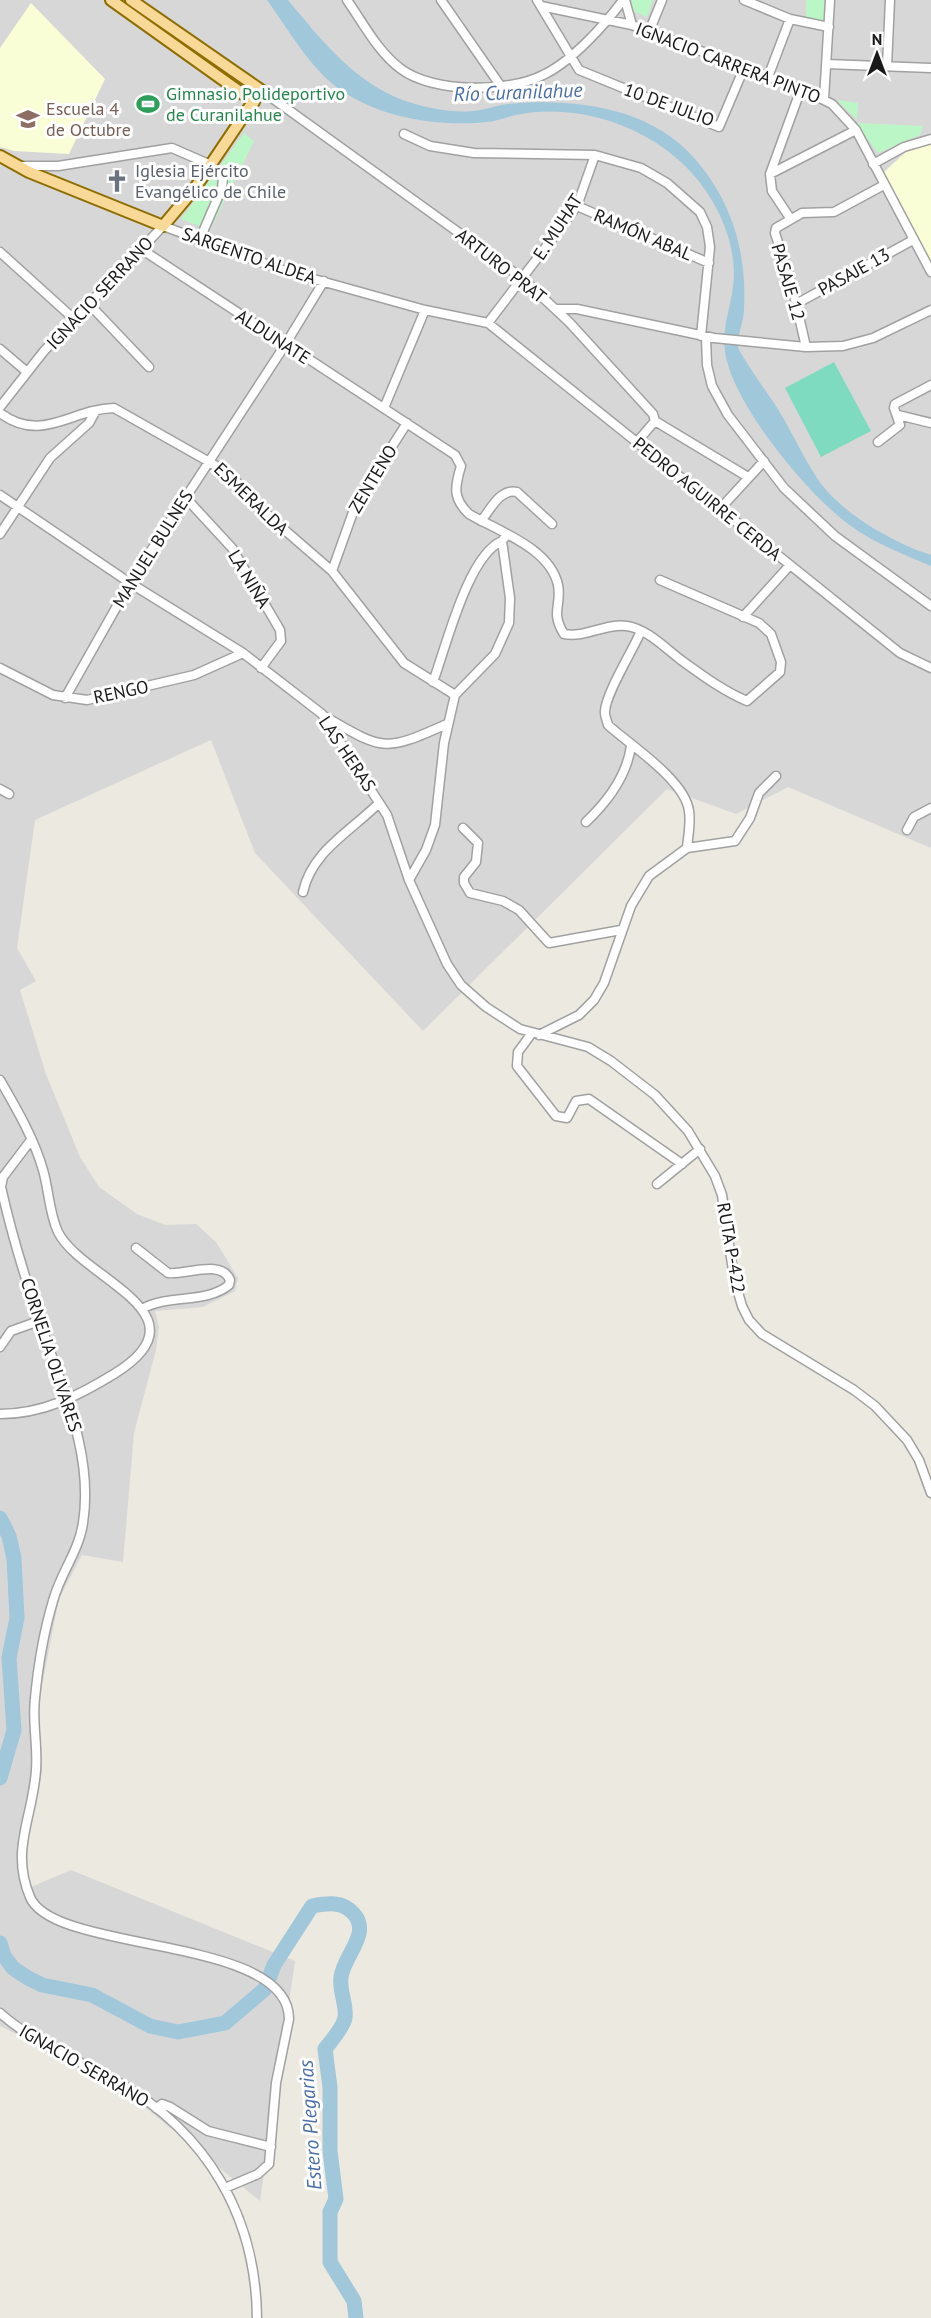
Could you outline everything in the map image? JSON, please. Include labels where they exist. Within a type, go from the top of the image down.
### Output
[{"type":"main road","points":[[111,0],[254,102]]},
{"type":"main road","name":"ARTURO PRAT","points":[[131,0],[261,90]]},
{"type":"main road","name":"IGNACIO SERRANO","points":[[163,226],[195,188],[261,90]]},
{"type":"main road","name":"SARGENTO ALDEA","points":[[0,156],[17,166],[163,226]]},
{"type":"street","points":[[347,0],[387,56],[408,74],[425,82],[451,87],[500,85],[544,75],[607,22],[624,0]]},
{"type":"street","points":[[441,0],[500,85]]},
{"type":"street","points":[[624,0],[632,25]]},
{"type":"street","points":[[649,32],[662,0]]},
{"type":"street","points":[[744,0],[790,19],[829,27]]},
{"type":"street","points":[[824,99],[830,0]]},
{"type":"street","points":[[887,66],[890,0]]},
{"type":"street","points":[[539,3],[570,55]]},
{"type":"street","name":"IGNACIO CARRERA PINTO","points":[[539,3],[607,22],[632,25],[824,99],[838,109],[856,130],[931,272]]},
{"type":"street","points":[[768,77],[790,19]]},
{"type":"street","name":"10 DE JULIO","points":[[570,55],[582,72],[719,127],[744,68]]},
{"type":"street","points":[[827,64],[931,68]]},
{"type":"street","points":[[790,218],[772,191],[770,174],[801,89]]},
{"type":"street","name":"ARTURO PRAT","points":[[261,90],[523,279],[556,309],[577,309],[707,337],[806,347],[843,346],[873,338],[931,310]]},
{"type":"street","points":[[770,174],[856,130]]},
{"type":"street","points":[[404,134],[430,146],[474,153],[595,155],[641,168],[683,196],[700,212],[707,227],[709,263],[707,365],[712,387],[728,415],[792,496],[835,536],[931,606]]},
{"type":"street","points":[[873,164],[904,147],[931,139]]},
{"type":"street","points":[[17,166],[58,166],[167,148],[182,150],[211,165],[220,173],[223,184],[199,241]]},
{"type":"street","name":"E. MUHAT","points":[[488,322],[577,206],[595,155]]},
{"type":"street","name":"PASAJE 12","points":[[806,347],[775,233],[776,228],[802,213],[834,212],[884,185]]},
{"type":"street","name":"RAMÓN ABAL","points":[[577,206],[709,263]]},
{"type":"street","name":"SARGENTO ALDEA","points":[[163,226],[258,262],[425,310],[488,322]]},
{"type":"street","name":"IGNACIO SERRANO","points":[[0,407],[27,372],[74,319],[163,226]]},
{"type":"street","name":"PASAJE 13","points":[[796,304],[913,240]]},
{"type":"street","name":"ALDUNATE","points":[[141,249],[460,460],[461,466],[455,488],[456,498],[469,514],[481,521]]},
{"type":"street","points":[[0,252],[74,319]]},
{"type":"street","name":"MANUEL BULNES","points":[[65,698],[130,583],[324,281]]},
{"type":"street","points":[[89,304],[149,367]]},
{"type":"street","points":[[556,309],[653,414],[656,421],[748,477]]},
{"type":"street","points":[[384,408],[425,310]]},
{"type":"street","name":"PEDRO AGUIRRE CERDA","points":[[488,322],[719,510],[900,653],[931,668]]},
{"type":"street","points":[[0,349],[27,372]]},
{"type":"street","points":[[878,442],[900,425],[894,408],[895,404],[931,385]]},
{"type":"street","name":"ESMERALDA","points":[[0,413],[19,424],[38,426],[110,408],[122,410],[210,460],[235,478],[272,519],[332,571],[404,663],[455,695]]},
{"type":"street","points":[[0,534],[50,458],[89,423],[95,412]]},
{"type":"street","points":[[898,415],[930,422]]},
{"type":"street","points":[[636,443],[656,421]]},
{"type":"street","name":"ZENTENO","points":[[332,571],[357,501],[407,423]]},
{"type":"street","points":[[719,510],[764,461]]},
{"type":"street","points":[[552,524],[517,492],[510,490],[504,492],[481,521],[504,538],[541,558],[554,574],[558,588],[555,611],[557,623],[564,634],[588,634],[617,626],[628,626],[641,632],[729,693],[747,701],[780,672],[782,662],[771,634],[756,621],[660,580]]},
{"type":"street","name":"LAS HERAS","points":[[0,495],[130,583],[243,653],[322,714],[387,814],[409,880],[447,964],[461,985],[501,1018],[535,1034],[551,1036]]},
{"type":"street","name":"LA NIÑA","points":[[185,497],[232,548],[280,630],[280,641],[261,668]]},
{"type":"street","points":[[433,682],[461,599],[474,572],[494,544],[504,538]]},
{"type":"street","points":[[409,880],[426,850],[435,825],[447,724],[455,695],[495,654],[509,623],[510,598],[504,538]]},
{"type":"street","points":[[743,617],[790,565]]},
{"type":"street","points":[[641,632],[604,709],[608,724],[657,766],[678,788],[690,811],[687,848]]},
{"type":"street","name":"RENGO","points":[[0,668],[48,693],[65,698],[94,699],[177,680],[215,668],[243,653]]},
{"type":"street","points":[[322,714],[366,741],[384,745],[406,743],[447,724]]},
{"type":"street","points":[[586,822],[598,810],[626,771],[631,746]]},
{"type":"street","points":[[682,1164],[589,1099],[576,1101],[567,1118],[556,1116],[517,1066],[519,1052],[535,1034],[579,1015],[594,1000],[604,983],[631,906],[649,876],[687,848],[735,841],[750,818],[759,793],[776,776]]},
{"type":"street","points":[[0,789],[9,794]]},
{"type":"street","points":[[303,892],[321,853],[356,826],[379,803]]},
{"type":"street","points":[[907,830],[914,817],[931,808]]},
{"type":"street","points":[[463,828],[478,843],[476,862],[464,877],[464,883],[470,893],[503,901],[519,910],[549,943],[621,930]]},
{"type":"street","name":"RUTA P-422","points":[[551,1036],[588,1047],[633,1077],[662,1102],[688,1131],[700,1149],[722,1196],[734,1278],[742,1306],[749,1320],[762,1334],[854,1390],[882,1413],[907,1440],[919,1460],[931,1493]]},
{"type":"street","points":[[0,1080],[44,1171],[58,1233],[73,1249],[133,1298],[142,1309],[148,1322],[150,1337],[135,1359],[125,1367],[67,1399],[38,1411],[0,1414]]},
{"type":"street","name":"CORNELIA OLIVARES","points":[[31,1140],[3,1177],[1,1187],[39,1321],[67,1399],[79,1442],[84,1517],[78,1540],[53,1600],[35,1698],[36,1770],[20,1854],[23,1881],[36,1908],[55,1920],[106,1935],[204,1955],[264,1980],[273,1988],[289,2009],[289,2019],[276,2083],[271,2146]]},
{"type":"street","points":[[657,1184],[700,1149]]},
{"type":"street","points":[[136,1248],[165,1272],[216,1270],[225,1272],[230,1280],[229,1285],[217,1292],[153,1304],[142,1309]]},
{"type":"street","points":[[0,1347],[11,1331],[39,1321]]},
{"type":"street","name":"IGNACIO SERRANO","points":[[0,2013],[39,2042],[117,2082],[156,2108],[195,2146],[234,2204],[253,2262],[257,2318]]},
{"type":"street","points":[[156,2108],[162,2104],[170,2107],[219,2135],[271,2146],[269,2164],[258,2174],[225,2188]]},
{"type":"shaded area","points":[[0,0],[931,0],[931,848],[788,787],[736,814],[667,789],[423,1031],[255,853],[211,740],[35,820],[17,948],[36,981],[20,990],[46,1074],[80,1157],[99,1187],[137,1214],[165,1225],[196,1224],[216,1242],[238,1278],[235,1291],[203,1307],[155,1311],[159,1327],[156,1350],[134,1433],[123,1562],[82,1555],[59,1599],[38,1706],[42,1772],[28,1842],[26,1870],[31,1887],[71,1870],[295,1961],[260,2201],[119,2086],[0,2026]]},
{"type":"shaded area","points":[[31,3],[105,79],[69,154],[14,151],[0,147],[0,48]]},
{"type":"shaded area","points":[[931,144],[931,265],[884,172],[908,150]]},
{"type":"green space","points":[[117,0],[125,0],[246,86],[240,86]]},
{"type":"green space","points":[[632,0],[653,0],[647,17],[631,10]]},
{"type":"green space","points":[[806,0],[824,0],[824,21],[806,18]]},
{"type":"green space","points":[[837,100],[858,103],[857,120]]},
{"type":"green space","points":[[855,123],[923,126],[920,135],[878,153]]},
{"type":"green space","points":[[244,133],[254,141],[210,230],[181,219]]},
{"type":"green space","points":[[834,362],[871,431],[821,457],[785,388]]},
{"type":"water","points":[[267,0],[288,0],[342,61],[375,86],[412,103],[435,109],[458,111],[532,102],[582,105],[632,116],[676,141],[707,174],[734,228],[743,267],[744,314],[738,347],[743,356],[780,412],[811,469],[827,491],[868,525],[900,543],[931,555],[931,566],[870,538],[834,512],[794,471],[756,421],[730,372],[725,351],[734,270],[728,236],[714,204],[694,175],[682,163],[665,149],[626,127],[583,114],[538,112],[487,122],[449,123],[391,114],[373,107],[339,89],[318,70]]},
{"type":"waterway","name":"Estero Plegarias","points":[[0,1518],[9,1536],[14,1558],[17,1618],[9,1658],[14,1730],[0,1778]]},
{"type":"waterway","name":"Estero Plegarias","points":[[0,1943],[4,1956],[13,1968],[28,1978],[42,1985],[92,1995],[150,2026],[178,2032],[225,2023],[265,1989],[274,1965],[312,1906],[340,1905],[354,1914],[360,1929],[341,1977],[345,2018],[325,2049],[330,2087],[330,2151],[336,2199],[330,2212],[330,2262],[354,2301],[356,2318]]},
{"type":"place","name":"Gimnasio Polideportivo de Curanilahue","points":[[148,104]]},
{"type":"place","name":"Escuela 4 de Octubre","points":[[28,119]]},
{"type":"place","name":"Iglesia Ejército Evangélico de Chile","points":[[117,181]]},
{"type":"water label","name":"Río Curanilahue","points":[[518,92]]}]
